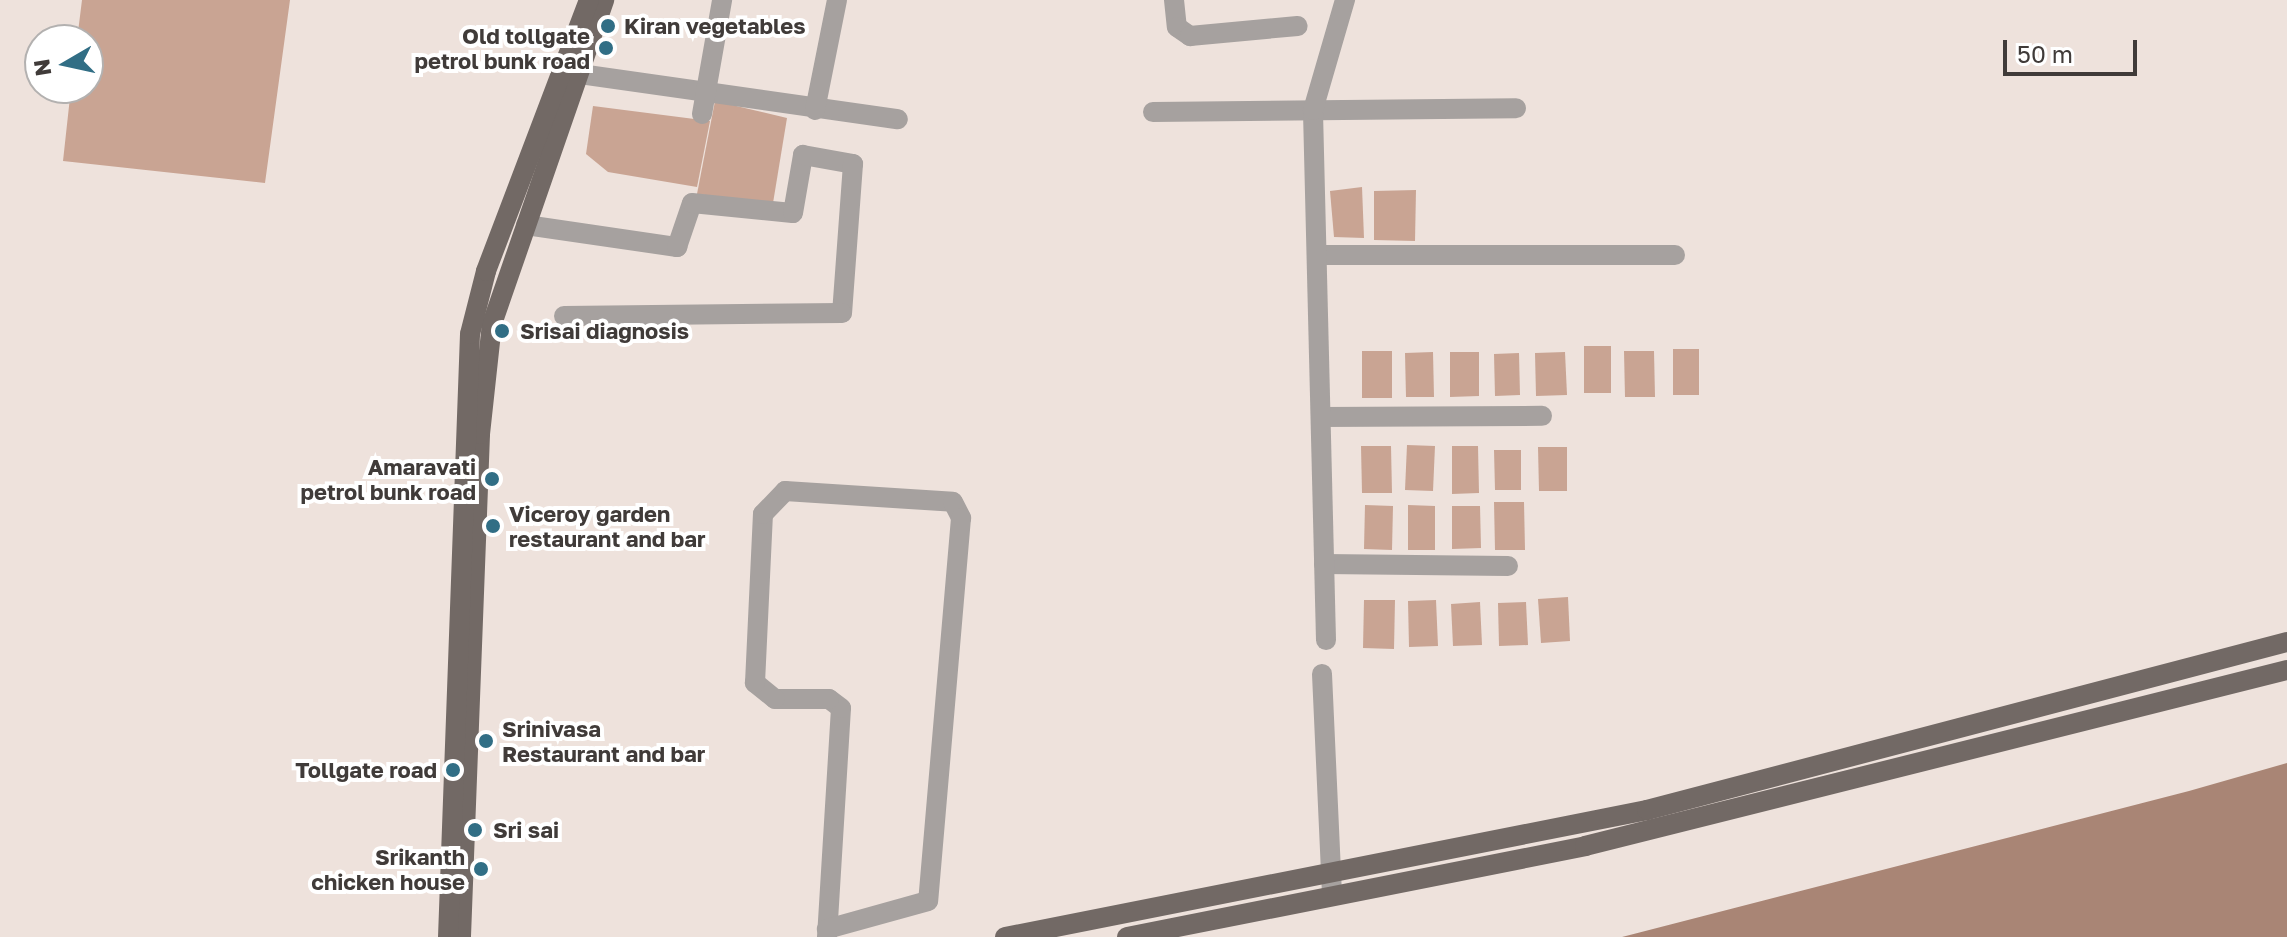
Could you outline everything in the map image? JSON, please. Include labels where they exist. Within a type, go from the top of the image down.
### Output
[{"type":"main road","points":[[448,937],[470,334],[486,271],[589,0]]},
{"type":"main road","points":[[461,937],[485,378],[501,287],[526,225],[604,0]]},
{"type":"main road","points":[[1005,937],[1580,824],[1957,734],[2287,642]]},
{"type":"main road","points":[[1127,937],[1585,846],[2287,670]]},
{"type":"main road","points":[[1580,824],[1585,846]]},
{"type":"street","points":[[703,105],[722,0]]},
{"type":"street","points":[[815,110],[837,0]]},
{"type":"street","points":[[1174,0],[1177,27],[1190,36],[1298,26]]},
{"type":"street","points":[[1326,640],[1313,110],[1345,0]]},
{"type":"street","points":[[580,74],[703,105],[815,110],[898,119]]},
{"type":"street","points":[[1153,112],[1516,108]]},
{"type":"street","points":[[526,225],[677,247],[692,203],[793,213],[803,155],[853,164],[842,313],[564,316]]},
{"type":"street","points":[[1317,255],[1675,255]]},
{"type":"street","points":[[1321,417],[1542,416]]},
{"type":"street","points":[[785,491],[953,502],[961,518],[928,901],[827,933],[841,708],[829,699],[775,699],[755,683],[763,514],[785,491]]},
{"type":"street","points":[[1324,564],[1508,566]]},
{"type":"street","points":[[1322,674],[1332,896]]},
{"type":"shaded area","points":[[2287,763],[2287,937],[1622,937],[2189,791]]},
{"type":"building","points":[[82,0],[290,0],[265,183],[63,161],[69,104],[104,104],[104,24],[79,24]]},
{"type":"building","points":[[715,101],[787,118],[773,203],[697,194]]},
{"type":"building","points":[[593,106],[710,121],[697,187],[608,172],[586,154]]},
{"type":"building","points":[[1362,187],[1364,238],[1334,237],[1330,191]]},
{"type":"building","points":[[1416,190],[1415,241],[1374,240],[1374,191]]},
{"type":"building","points":[[1584,346],[1611,346],[1611,393],[1584,393]]},
{"type":"building","points":[[1673,349],[1699,349],[1699,395],[1673,395]]},
{"type":"building","points":[[1362,351],[1392,351],[1392,398],[1362,398]]},
{"type":"building","points":[[1624,351],[1654,351],[1655,397],[1625,397]]},
{"type":"building","points":[[1433,352],[1434,397],[1406,397],[1405,353]]},
{"type":"building","points":[[1450,352],[1479,352],[1479,396],[1450,397]]},
{"type":"building","points":[[1565,352],[1567,395],[1536,396],[1535,353]]},
{"type":"building","points":[[1519,353],[1520,395],[1495,396],[1494,354]]},
{"type":"building","points":[[1407,445],[1435,446],[1433,491],[1405,490]]},
{"type":"building","points":[[1361,446],[1391,446],[1392,493],[1362,493]]},
{"type":"building","points":[[1452,446],[1478,446],[1479,493],[1452,494]]},
{"type":"building","points":[[1538,447],[1567,447],[1567,491],[1539,491]]},
{"type":"building","points":[[1494,450],[1521,450],[1521,490],[1495,490]]},
{"type":"building","points":[[1494,502],[1524,502],[1525,550],[1495,550]]},
{"type":"building","points":[[1365,505],[1393,506],[1392,550],[1364,549]]},
{"type":"building","points":[[1408,505],[1435,506],[1435,550],[1408,550]]},
{"type":"building","points":[[1452,506],[1480,506],[1481,548],[1452,549]]},
{"type":"building","points":[[1568,597],[1570,641],[1541,643],[1538,599]]},
{"type":"building","points":[[1364,600],[1395,600],[1394,649],[1363,648]]},
{"type":"building","points":[[1436,600],[1438,646],[1409,647],[1408,601]]},
{"type":"building","points":[[1480,602],[1482,645],[1453,646],[1451,604]]},
{"type":"building","points":[[1526,602],[1528,645],[1499,646],[1498,603]]},
{"type":"place","name":"Kiran vegetables","points":[[608,26]]},
{"type":"place","name":"Old tollgate petrol bunk road","points":[[606,48]]},
{"type":"place","name":"Srisai diagnosis","points":[[502,331]]},
{"type":"place","name":"Amaravati petrol bunk road","points":[[492,479]]},
{"type":"place","name":"Viceroy garden restaurant and bar","points":[[493,526]]},
{"type":"place","name":"Srinivasa Restaurant and bar","points":[[486,741]]},
{"type":"place","name":"Tollgate road","points":[[453,770]]},
{"type":"place","name":"Sri sai","points":[[475,830]]},
{"type":"place","name":"Srikanth chicken house","points":[[481,869]]}]
